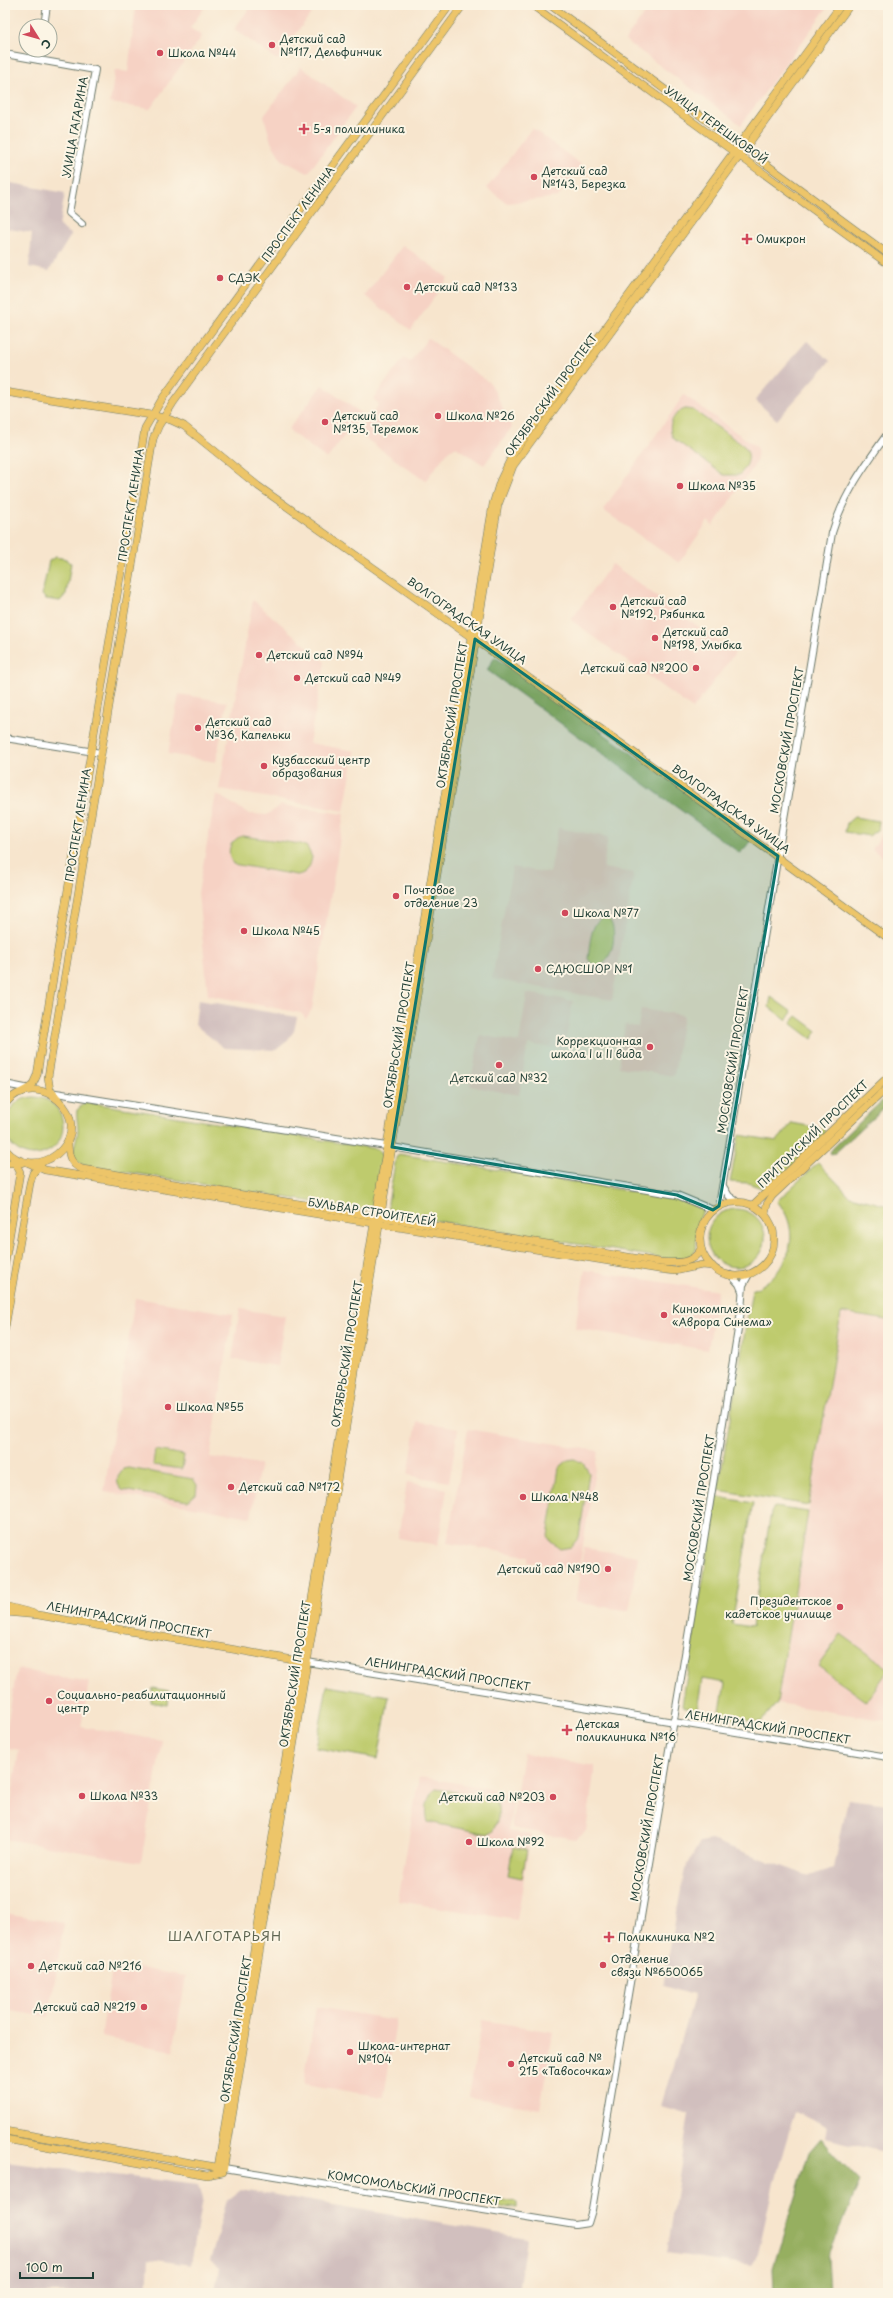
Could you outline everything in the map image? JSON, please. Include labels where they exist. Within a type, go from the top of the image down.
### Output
[{"type":"main road","name":"ПРОСПЕКТ ЛЕНИНА","points":[[28,1090],[37,1075],[144,428],[151,415],[450,5]]},
{"type":"main road","name":"ПРОСПЕКТ ЛЕНИНА","points":[[48,1092],[48,1077],[152,445],[163,418],[463,5]]},
{"type":"main road","name":"УЛИЦА ТЕРЕШКОВОЙ","points":[[532,5],[888,264]]},
{"type":"main road","name":"УЛИЦА ТЕРЕШКОВОЙ","points":[[550,5],[888,254]]},
{"type":"main road","name":"ОКТЯБРЬСКИЙ ПРОСПЕКТ","points":[[742,146],[841,5]]},
{"type":"main road","name":"ОКТЯБРЬСКИЙ ПРОСПЕКТ","points":[[221,2170],[473,638],[498,505],[513,466],[736,153],[850,5]]},
{"type":"main road","points":[[371,132],[378,114],[374,108]]},
{"type":"main road","name":"ВОЛГОГРАДСКАЯ УЛИЦА","points":[[5,392],[151,415],[163,418],[187,428],[258,486],[778,856],[888,938]]},
{"type":"main road","name":"ПРИТОМСКИЙ ПРОСПЕКТ","points":[[752,1205],[888,1077]]},
{"type":"main road","name":"ПРИТОМСКИЙ ПРОСПЕКТ","points":[[765,1214],[767,1204],[772,1196],[888,1087]]},
{"type":"main road","points":[[5,1104],[11,1097],[28,1090],[48,1092]]},
{"type":"main road","name":"БУЛЬВАР СТРОИТЕЛЕЙ","points":[[48,1092],[58,1099],[70,1118],[71,1130],[68,1141],[68,1151],[72,1161],[82,1168],[378,1217],[665,1262],[692,1260],[701,1249]]},
{"type":"main road","points":[[5,1328],[30,1183],[38,1167],[56,1156],[68,1141]]},
{"type":"main road","points":[[5,1149],[18,1163],[19,1180],[5,1264]]},
{"type":"main road","name":"БУЛЬВАР СТРОИТЕЛЕЙ","points":[[12,1156],[38,1167],[658,1270],[679,1270],[702,1265],[712,1266]]},
{"type":"main road","points":[[5,1163],[46,1161]]},
{"type":"main road","points":[[736,1201],[752,1205],[765,1214],[773,1231],[772,1250],[761,1266],[749,1274],[731,1275],[712,1266],[701,1249],[701,1228],[716,1208],[736,1201]]},
{"type":"main road","points":[[5,1606],[38,1615]]},
{"type":"main road","name":"ЛЕНИНГРАДСКИЙ ПРОСПЕКТ","points":[[5,1612],[38,1615],[304,1662]]},
{"type":"main road","name":"КОМСОМОЛЬСКИЙ ПРОСПЕКТ","points":[[5,2131],[221,2170]]},
{"type":"main road","name":"КОМСОМОЛЬСКИЙ ПРОСПЕКТ","points":[[5,2139],[207,2175],[221,2170]]},
{"type":"street","points":[[45,18],[47,5]]},
{"type":"street","points":[[5,54],[39,60]]},
{"type":"street","name":"УЛИЦА ГАГАРИНА","points":[[39,60],[95,70],[69,213],[82,224]]},
{"type":"street","name":"МОСКОВСКИЙ ПРОСПЕКТ","points":[[716,1208],[723,1186],[832,533],[839,510],[855,479],[888,433]]},
{"type":"street","points":[[5,738],[101,753]]},
{"type":"street","points":[[5,1084],[28,1090]]},
{"type":"street","points":[[48,1092],[677,1195],[716,1208]]},
{"type":"street","points":[[723,1186],[729,1196],[736,1201]]},
{"type":"street","name":"МОСКОВСКИЙ ПРОСПЕКТ","points":[[588,2223],[592,2210],[623,2020],[675,1723],[741,1311],[742,1293],[745,1280],[749,1274]]},
{"type":"street","points":[[731,1275],[739,1284],[742,1293]]},
{"type":"street","name":"ЛЕНИНГРАДСКИЙ ПРОСПЕКТ","points":[[304,1662],[888,1757]]},
{"type":"street","name":"КОМСОМОЛЬСКИЙ ПРОСПЕКТ","points":[[221,2170],[236,2170],[575,2225],[588,2223]]},
{"type":"highlighted area","points":[[475,639],[778,856],[719,1206],[713,1210],[677,1195],[392,1147]]},
{"type":"shaded area","name":"Школа №44","points":[[136,5],[206,5],[190,28],[202,36],[150,109],[110,103],[115,70],[128,72]]},
{"type":"shaded area","name":"Детский сад №117, Дельфинчик","points":[[252,5],[311,5],[315,8],[277,60],[234,29]]},
{"type":"shaded area","points":[[651,5],[829,5],[741,125],[625,40]]},
{"type":"shaded area","name":"5-я поликлиника","points":[[301,67],[356,107],[308,173],[282,160],[271,142],[264,116]]},
{"type":"shaded area","name":"Детский сад №143, Березка","points":[[532,128],[582,165],[558,197],[507,203],[487,188]]},
{"type":"shaded area","points":[[5,182],[65,193],[59,226],[71,235],[49,271],[29,267],[32,233],[5,228]]},
{"type":"shaded area","name":"Детский сад №133","points":[[403,245],[448,278],[411,330],[365,296]]},
{"type":"shaded area","name":"Школа №26","points":[[428,338],[491,384],[512,427],[484,465],[456,447],[449,450],[425,481],[358,433],[379,404],[373,399],[404,358],[410,362]]},
{"type":"shaded area","points":[[807,341],[830,361],[777,420],[755,400]]},
{"type":"shaded area","name":"Детский сад №135, Теремок","points":[[322,385],[361,413],[327,459],[288,430]]},
{"type":"shaded area","name":"Школа №35","points":[[684,395],[758,448],[756,463],[713,526],[708,521],[679,563],[603,510]]},
{"type":"shaded area","points":[[612,564],[735,653],[693,709],[571,620]]},
{"type":"shaded area","points":[[253,600],[325,662],[309,743],[355,751],[344,811],[219,789]]},
{"type":"shaded area","name":"Детский сад №36, Капельки","points":[[179,694],[227,702],[216,762],[168,754]]},
{"type":"shaded area","name":"Школа №45","points":[[216,794],[250,814],[267,815],[281,805],[344,814],[312,1009],[306,1019],[301,1013],[208,995],[198,893]]},
{"type":"shaded area","points":[[888,827],[888,861],[872,849]]},
{"type":"shaded area","name":"Школа №77","points":[[558,828],[608,837],[603,868],[634,873],[612,1000],[492,979],[512,867],[550,873]]},
{"type":"shaded area","points":[[527,993],[573,1001],[564,1050],[528,1044],[519,1095],[470,1086],[480,1035],[519,1042]]},
{"type":"shaded area","points":[[198,1000],[297,1017],[294,1031],[286,1042],[276,1050],[224,1048],[195,1025]]},
{"type":"shaded area","name":"Коррекционная школа I и II вида","points":[[641,1009],[683,1015],[674,1076],[619,1067],[625,1025],[638,1027]]},
{"type":"shaded area","points":[[585,1270],[718,1291],[708,1350],[575,1328]]},
{"type":"shaded area","name":"Школа №55","points":[[135,1298],[233,1314],[210,1457],[260,1465],[251,1517],[104,1492]]},
{"type":"shaded area","points":[[240,1309],[285,1316],[277,1366],[232,1359]]},
{"type":"shaded area","name":"Президентское кадетское училище","points":[[841,1312],[888,1320],[888,1721],[777,1703]]},
{"type":"shaded area","points":[[417,1422],[458,1429],[449,1482],[408,1475]]},
{"type":"shaded area","name":"Школа №48","points":[[468,1429],[598,1451],[579,1570],[528,1562],[529,1556],[447,1543]]},
{"type":"shaded area","points":[[407,1482],[447,1489],[438,1545],[398,1538]]},
{"type":"shaded area","name":"Детский сад №190","points":[[584,1548],[638,1556],[629,1611],[575,1602]]},
{"type":"shaded area","name":"Школа №33","points":[[17,1669],[89,1682],[81,1727],[162,1740],[141,1862],[5,1839],[19,1750],[5,1747],[5,1738]]},
{"type":"shaded area","name":"Детский сад №203","points":[[523,1753],[595,1766],[586,1831],[575,1839],[511,1828]]},
{"type":"shaded area","name":"Школа №92","points":[[419,1777],[483,1787],[514,1798],[508,1831],[531,1835],[517,1920],[398,1901]]},
{"type":"shaded area","points":[[848,1799],[888,1804],[888,2153],[825,2138],[827,2126],[795,2111],[773,2186],[758,2254],[751,2265],[667,2253],[689,2114],[661,2106],[694,1995],[663,1986],[685,1869],[700,1842],[711,1840],[809,1876],[834,1868]]},
{"type":"shaded area","name":"Детский сад №216","points":[[5,1913],[64,1923],[49,2017],[5,2010]]},
{"type":"shaded area","name":"Детский сад №219","points":[[113,1964],[186,1976],[173,2051],[101,2037]]},
{"type":"shaded area","name":"Школа-интернат №104","points":[[316,2007],[396,2020],[384,2097],[304,2084]]},
{"type":"shaded area","name":"Детский сад № 215 «Тавосочка»","points":[[482,2020],[553,2032],[540,2109],[469,2097]]},
{"type":"shaded area","points":[[5,2162],[198,2185],[202,2198],[191,2265],[149,2259],[147,2293],[5,2293]]},
{"type":"shaded area","points":[[241,2189],[526,2238],[518,2293],[230,2293],[215,2290],[219,2268],[210,2261],[227,2200]]},
{"type":"green space","points":[[685,409],[693,410],[744,446],[748,453],[748,461],[747,465],[739,475],[724,475],[674,439],[671,430],[672,421],[680,411]]},
{"type":"green space","points":[[55,557],[66,559],[71,563],[66,594],[60,601],[46,599],[42,595],[49,561]]},
{"type":"green space","points":[[495,657],[753,839],[740,853],[487,670]]},
{"type":"green space","points":[[854,817],[879,821],[878,829],[869,836],[845,832],[847,823]]},
{"type":"green space","points":[[242,836],[301,844],[307,847],[312,857],[309,867],[304,873],[297,875],[233,864],[229,851],[230,847],[234,841]]},
{"type":"green space","points":[[606,917],[610,921],[613,928],[613,944],[611,953],[607,960],[602,965],[595,967],[588,959],[590,941],[597,922]]},
{"type":"green space","points":[[771,997],[792,1012],[786,1020],[769,1007]]},
{"type":"green space","points":[[797,1016],[817,1031],[812,1039],[791,1023]]},
{"type":"green space","points":[[888,1095],[888,1104],[835,1153],[831,1154],[830,1152],[833,1148]]},
{"type":"green space","points":[[34,1097],[45,1099],[55,1105],[61,1115],[63,1126],[61,1137],[55,1147],[45,1153],[34,1155],[23,1153],[13,1147],[7,1137],[5,1126],[7,1115],[13,1105],[23,1099]]},
{"type":"green space","points":[[86,1102],[377,1149],[382,1156],[374,1202],[371,1208],[364,1210],[83,1165],[75,1158],[74,1150],[78,1130],[77,1110]]},
{"type":"green space","points":[[792,1123],[824,1129],[826,1133],[767,1190],[748,1183],[730,1182],[739,1135],[777,1141]]},
{"type":"green space","points":[[399,1154],[678,1199],[703,1210],[697,1226],[696,1250],[692,1256],[679,1259],[668,1259],[394,1214],[389,1209],[388,1203],[396,1158]]},
{"type":"green space","points":[[818,1163],[850,1196],[888,1206],[888,1320],[841,1313],[809,1505],[718,1490],[752,1290],[765,1283],[775,1274],[783,1263],[788,1252],[791,1239],[790,1226],[785,1213],[777,1201]]},
{"type":"green space","points":[[730,1209],[742,1209],[757,1217],[765,1232],[765,1244],[757,1259],[742,1267],[730,1267],[715,1259],[707,1244],[707,1232],[715,1217]]},
{"type":"green space","points":[[155,1450],[184,1455],[182,1469],[153,1465]]},
{"type":"green space","points":[[574,1459],[583,1463],[589,1473],[579,1537],[571,1547],[560,1549],[551,1542],[548,1536],[559,1468],[568,1460]]},
{"type":"green space","points":[[128,1468],[193,1479],[197,1485],[196,1494],[188,1501],[122,1490],[118,1485],[118,1477],[123,1469]]},
{"type":"green space","points":[[717,1497],[753,1503],[732,1624],[752,1627],[771,1513],[774,1507],[808,1512],[777,1703],[761,1722],[719,1717],[725,1683],[702,1679],[697,1710],[693,1711],[682,1705]]},
{"type":"green space","points":[[841,1634],[888,1668],[888,1671],[866,1701],[818,1666]]},
{"type":"green space","points":[[327,1686],[389,1696],[378,1759],[316,1748]]},
{"type":"green space","points":[[153,1688],[169,1691],[167,1705],[151,1702]]},
{"type":"green space","points":[[436,1789],[493,1798],[496,1801],[498,1815],[492,1832],[488,1834],[428,1822],[427,1804],[430,1796]]},
{"type":"green space","points":[[513,1847],[527,1850],[522,1878],[508,1875]]},
{"type":"green space","points":[[821,2138],[841,2163],[860,2181],[828,2257],[830,2293],[774,2293],[773,2268],[809,2152]]},
{"type":"green space","points":[[490,2199],[517,2203],[517,2208],[492,2207]]},
{"type":"place","name":"Детский сад №117, Дельфинчик","points":[[272,45]]},
{"type":"place","name":"Школа №44","points":[[160,53]]},
{"type":"place","name":"5-я поликлиника","points":[[304,129]]},
{"type":"place","name":"Детский сад №143, Березка","points":[[534,177]]},
{"type":"place","name":"Омикрон","points":[[747,239]]},
{"type":"place","name":"СДЭК","points":[[220,278]]},
{"type":"place","name":"Детский сад №133","points":[[407,287]]},
{"type":"place","name":"Школа №26","points":[[438,416]]},
{"type":"place","name":"Детский сад №135, Теремок","points":[[325,422]]},
{"type":"place","name":"Школа №35","points":[[680,486]]},
{"type":"place","name":"Детский сад №192, Рябинка","points":[[613,607]]},
{"type":"place","name":"Детский сад №198, Улыбка","points":[[655,638]]},
{"type":"place","name":"Детский сад №94","points":[[259,655]]},
{"type":"place","name":"Детский сад №200","points":[[696,668]]},
{"type":"place","name":"Детский сад №49","points":[[297,678]]},
{"type":"place","name":"Детский сад №36, Капельки","points":[[198,728]]},
{"type":"place","name":"Кузбасский центр образования","points":[[264,766]]},
{"type":"place","name":"Почтовое отделение 23","points":[[396,896]]},
{"type":"place","name":"Школа №77","points":[[565,913]]},
{"type":"place","name":"Школа №45","points":[[244,931]]},
{"type":"place","name":"СДЮСШОР №1","points":[[538,969]]},
{"type":"place","name":"Коррекционная школа I и II вида","points":[[650,1047]]},
{"type":"place","name":"Детский сад №32","points":[[499,1065]]},
{"type":"place","name":"Кинокомплекс «Аврора Синема»","points":[[664,1315]]},
{"type":"place","name":"Школа №55","points":[[168,1407]]},
{"type":"place","name":"Детский сад №172","points":[[231,1487]]},
{"type":"place","name":"Школа №48","points":[[523,1497]]},
{"type":"place","name":"Детский сад №190","points":[[608,1569]]},
{"type":"place","name":"Президентское кадетское училище","points":[[840,1607]]},
{"type":"place","name":"Социально-реабилитационный центр","points":[[49,1701]]},
{"type":"place","name":"Детская поликлиника №16","points":[[567,1730]]},
{"type":"place","name":"Школа №33","points":[[82,1796]]},
{"type":"place","name":"Детский сад №203","points":[[553,1797]]},
{"type":"place","name":"Школа №92","points":[[469,1842]]},
{"type":"place","name":"Поликлиника №2","points":[[609,1937]]},
{"type":"place","name":"Отделение связи №650065","points":[[603,1965]]},
{"type":"place","name":"Детский сад №216","points":[[31,1966]]},
{"type":"place","name":"Детский сад №219","points":[[144,2007]]},
{"type":"place","name":"Школа-интернат №104","points":[[350,2052]]},
{"type":"place","name":"Детский сад № 215 «Тавосочка»","points":[[511,2064]]},
{"type":"district","name":"ШАЛГОТАРЬЯН","points":[[225,1936]]}]
